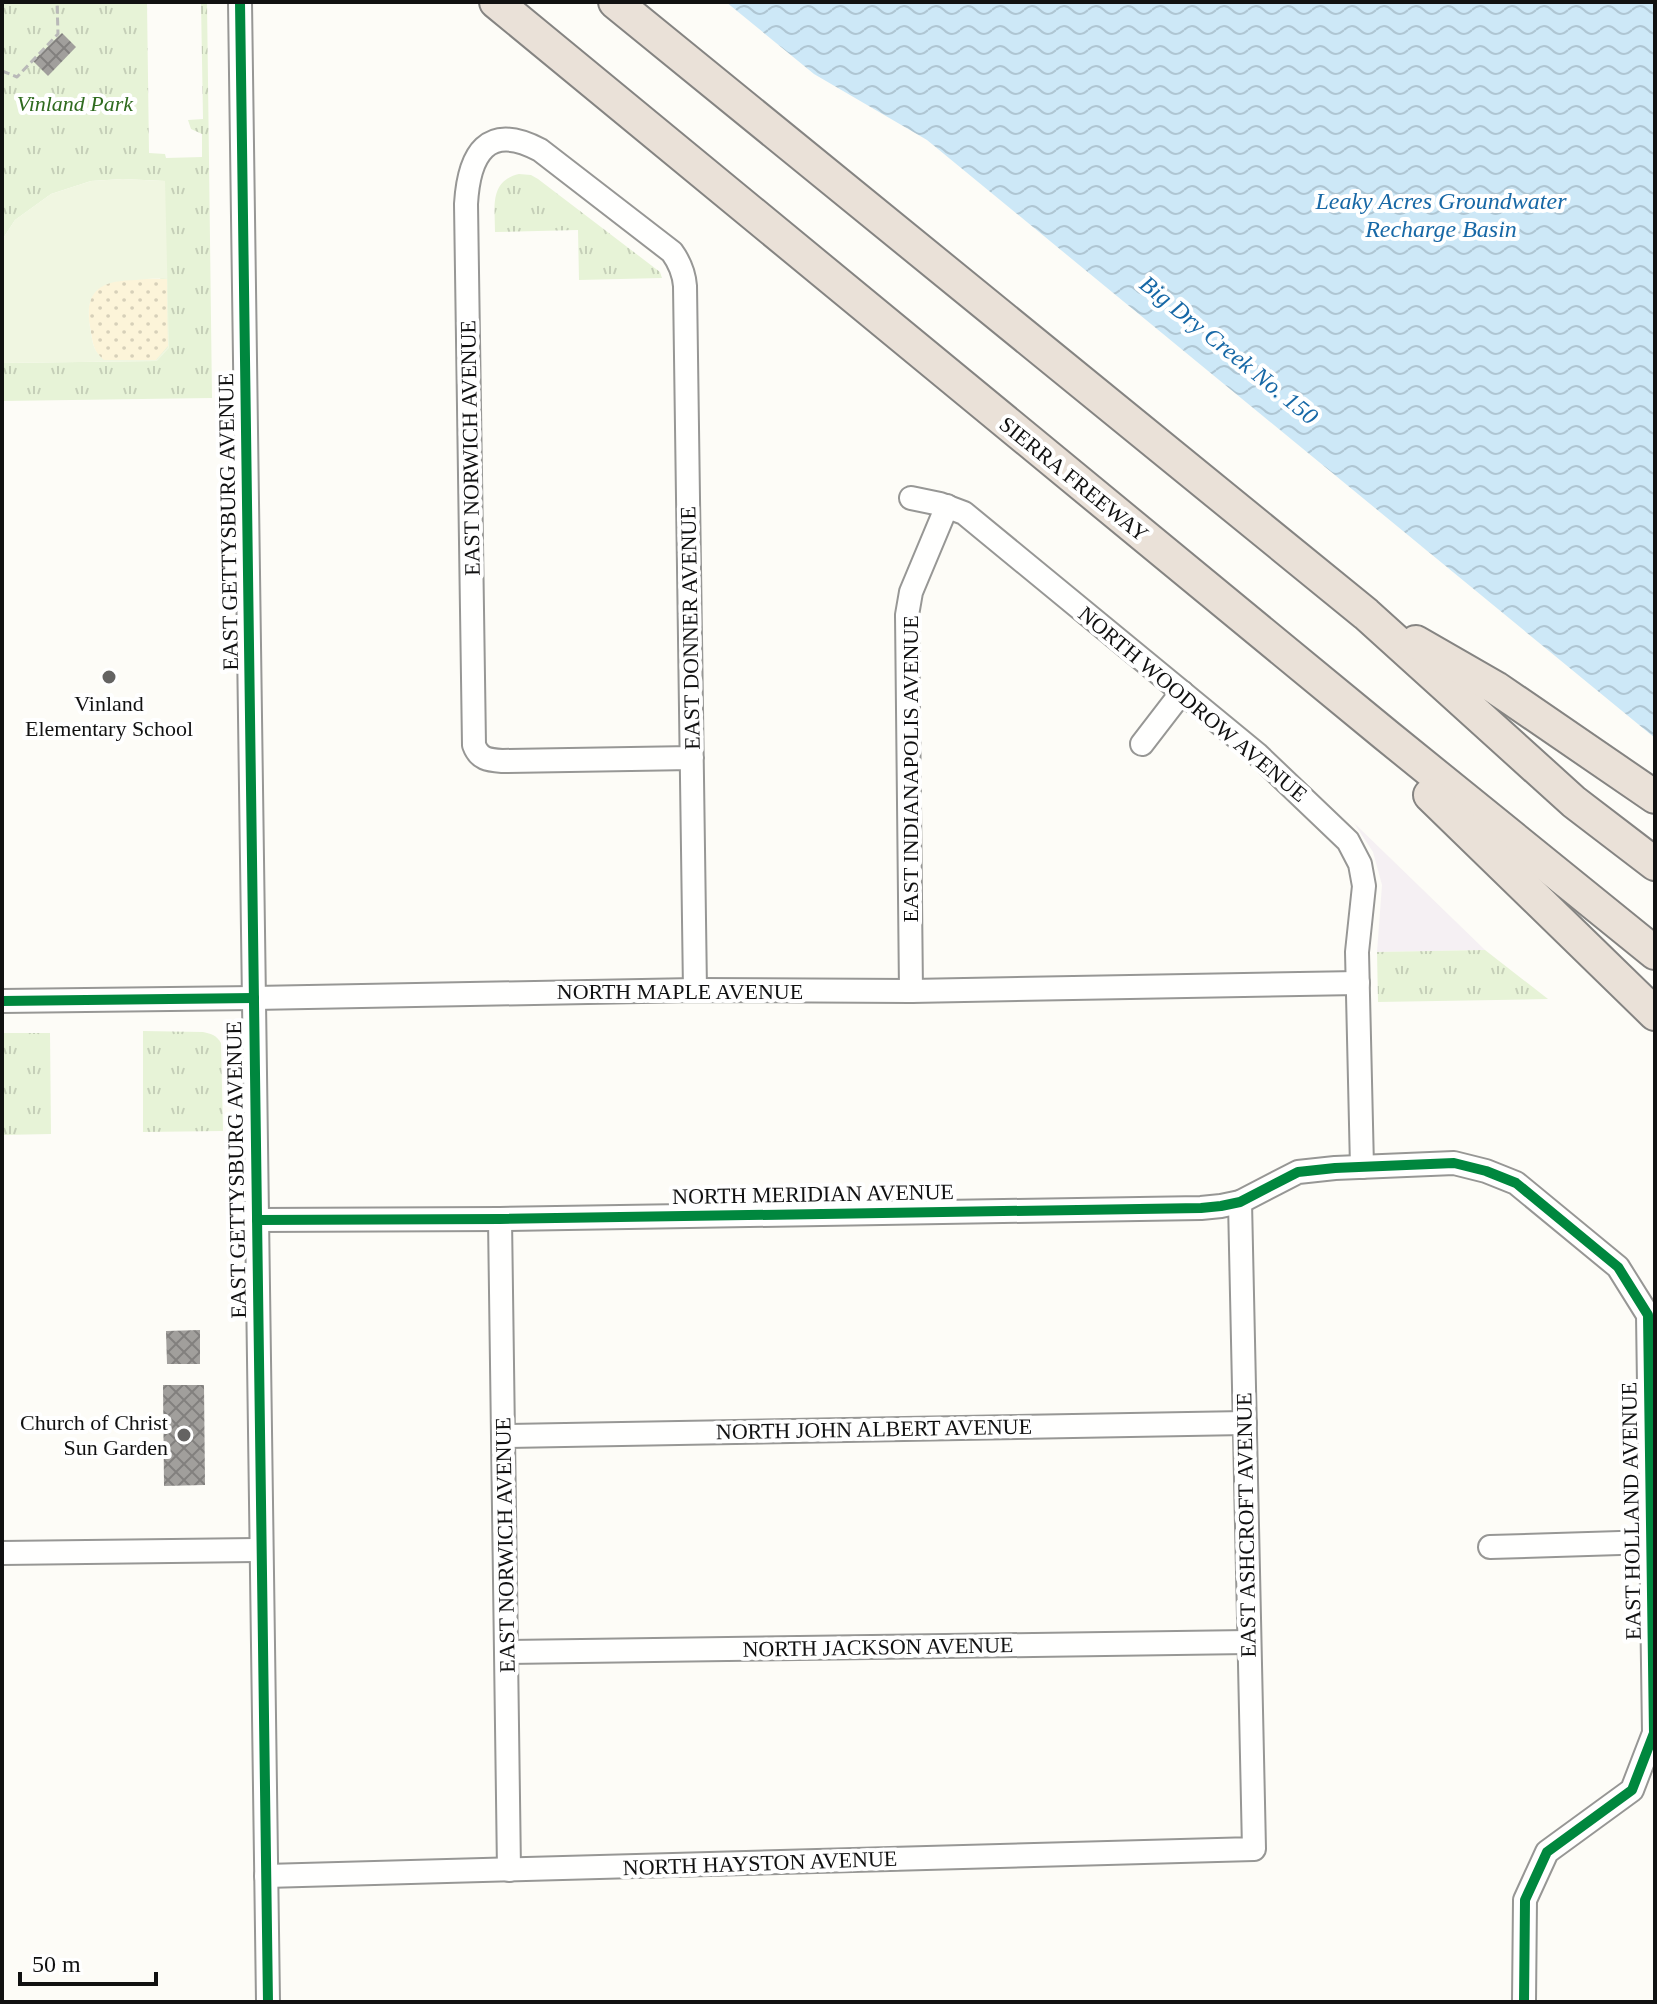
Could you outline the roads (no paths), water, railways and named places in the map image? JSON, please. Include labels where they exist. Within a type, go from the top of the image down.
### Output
[{"type":"highway","name":"SIERRA FREEWAY","points":[[496,2],[1655,953]]},
{"type":"highway","points":[[615,2],[1366,614],[1574,802],[1655,864]]},
{"type":"highway","points":[[1366,614],[1496,688],[1655,797]]},
{"type":"highway","points":[[1386,735],[1418,783],[1655,1014]]},
{"type":"street","name":"EAST GETTYSBURG AVENUE","points":[[240,2],[268,2002]]},
{"type":"street","name":"EAST DONNER AVENUE","points":[[491,143],[516,140],[540,150],[672,252],[681,267],[685,286],[695,990]]},
{"type":"street","name":"EAST NORWICH AVENUE","points":[[491,143],[476,158],[470,173],[466,204],[474,745],[477,754],[502,761],[692,758]]},
{"type":"street","name":"NORTH WOODROW AVENUE","points":[[911,498],[964,513],[1257,754],[1348,841],[1360,864],[1364,886],[1358,940],[1358,983]]},
{"type":"street","name":"EAST INDIANAPOLIS AVENUE","points":[[911,991],[907,615],[911,592],[947,506]]},
{"type":"street","points":[[1142,744],[1182,692]]},
{"type":"street","name":"NORTH MAPLE AVENUE","points":[[2,1001],[1358,983]]},
{"type":"street","points":[[1358,983],[1362,1167]]},
{"type":"street","name":"EAST HOLLAND AVENUE","points":[[1362,1167],[1454,1163],[1516,1183],[1618,1267],[1648,1315],[1654,1733],[1632,1790],[1547,1852],[1525,1900],[1524,2002]]},
{"type":"street","name":"NORTH MERIDIAN AVENUE","points":[[257,1220],[1201,1208],[1240,1202],[1298,1172],[1362,1167]]},
{"type":"street","name":"EAST ASHCROFT AVENUE","points":[[1240,1202],[1254,1849]]},
{"type":"street","name":"EAST NORWICH AVENUE","points":[[500,1219],[509,1870]]},
{"type":"street","name":"NORTH JOHN ALBERT AVENUE","points":[[503,1436],[1245,1423]]},
{"type":"street","name":"EAST HOLLAND AVENUE","points":[[1490,1547],[1652,1542]]},
{"type":"street","points":[[2,1553],[261,1550]]},
{"type":"street","name":"NORTH JACKSON AVENUE","points":[[507,1652],[1248,1642]]},
{"type":"street","name":"NORTH HAYSTON AVENUE","points":[[266,1876],[1254,1849]]},
{"type":"water","name":"Leaky Acres Groundwater Recharge Basin","points":[[726,2],[1655,2],[1655,738],[927,140],[814,74]]},
{"type":"place","name":"Vinland Elementary School","points":[[109,677]]},
{"type":"place","name":"Church of Christ Sun Garden","points":[[184,1435]]},
{"type":"park label","name":"Vinland Park","points":[[75,103]]},
{"type":"water label","name":"Big Dry Creek No. 150","points":[[1229,350]]}]
